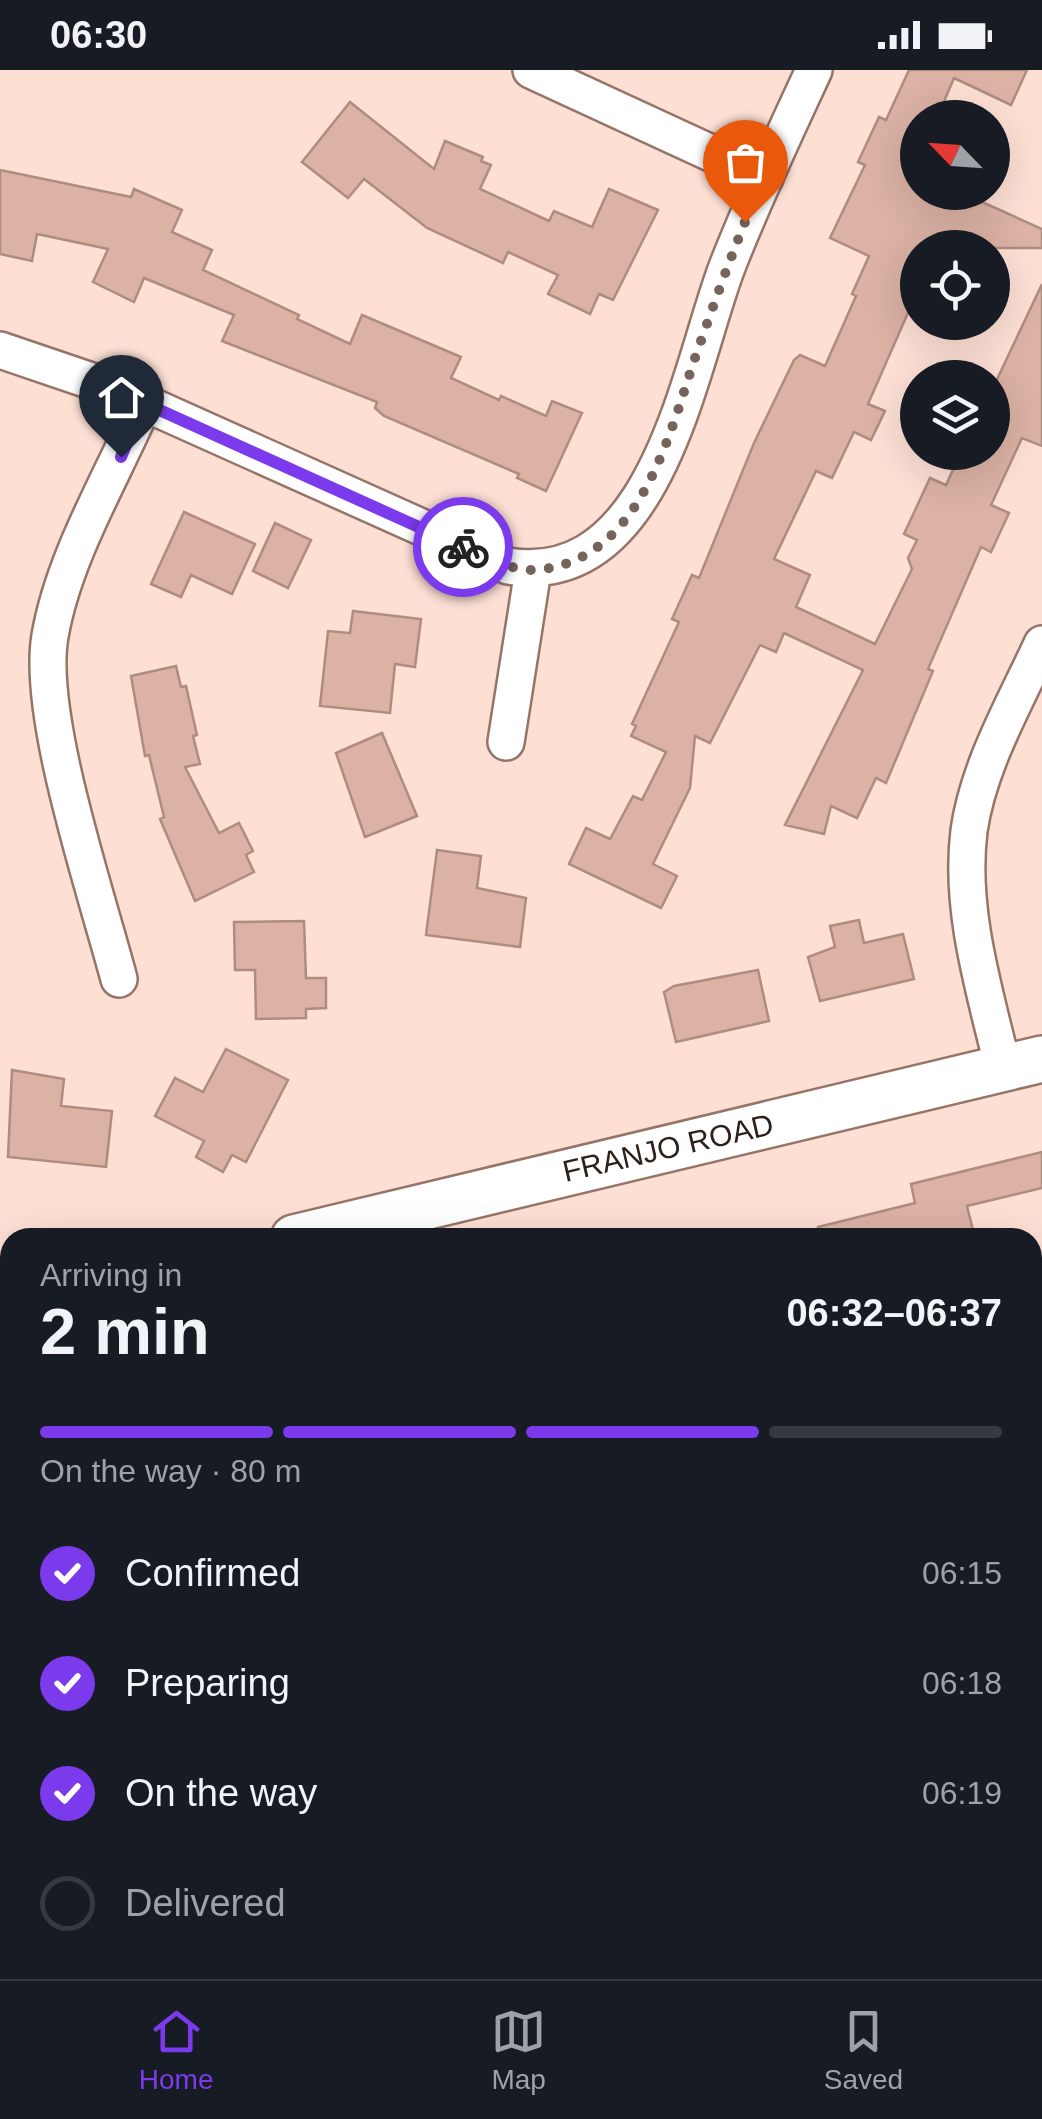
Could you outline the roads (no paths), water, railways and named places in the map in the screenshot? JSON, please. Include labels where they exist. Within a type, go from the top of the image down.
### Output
[{"type":"street","points":[[532,70],[765,178]]},
{"type":"street","points":[[0,350],[62,368],[508,566],[533,570],[555,565],[602,542],[637,505],[668,444],[726,270],[814,70]]},
{"type":"street","points":[[118,979],[59,745],[49,642],[67,576],[144,403]]},
{"type":"street","points":[[506,742],[533,570]]},
{"type":"street","points":[[1023,1063],[967,891],[969,830],[988,763],[1042,644]]},
{"type":"street","name":"FRANJO ROAD","points":[[374,1228],[1023,1063]]}]
